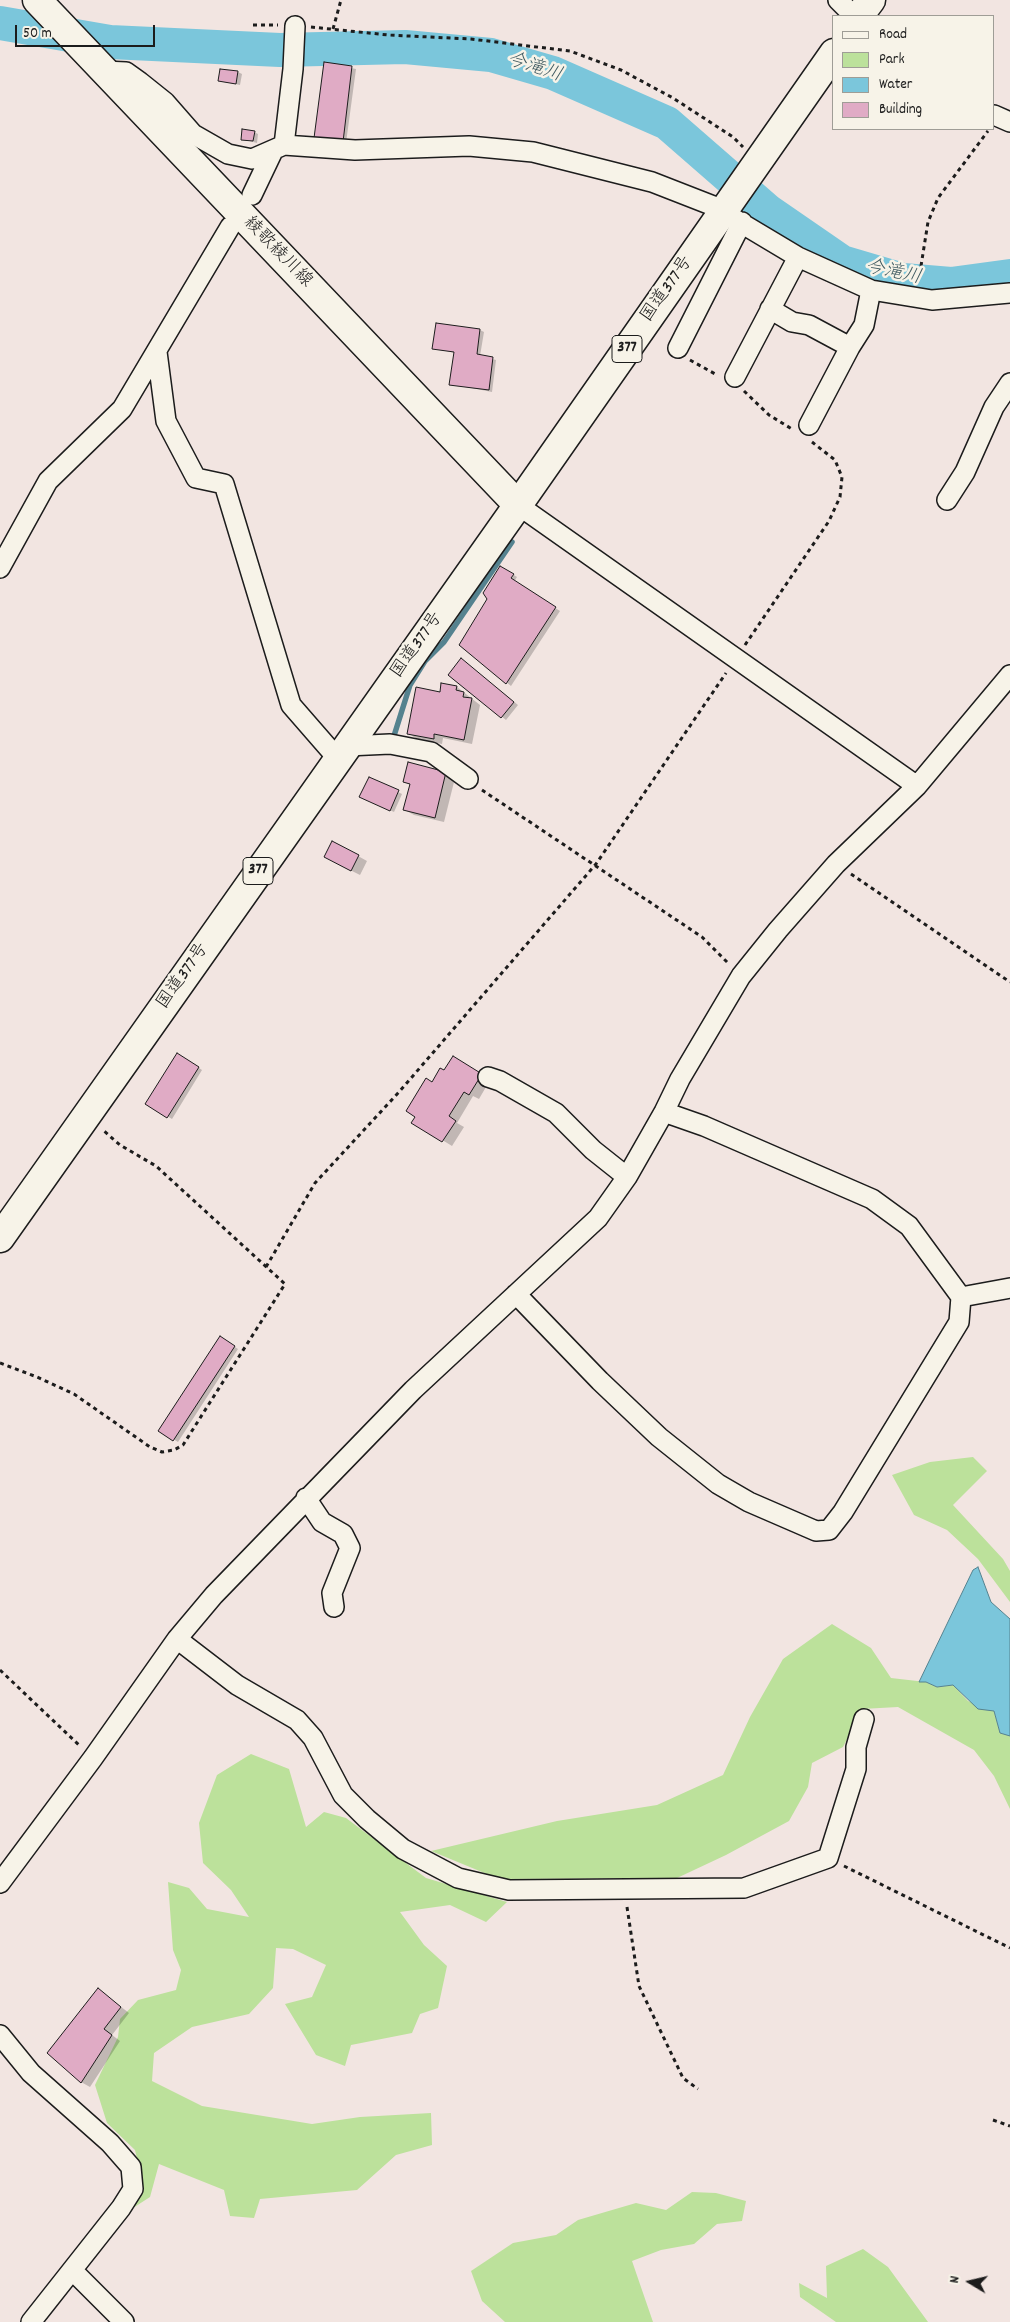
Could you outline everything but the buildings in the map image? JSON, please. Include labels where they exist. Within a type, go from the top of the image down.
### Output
[{"type":"main road","name":"綾歌綾川線","points":[[37,0],[518,505]]},
{"type":"main road","points":[[860,15],[871,0]]},
{"type":"main road","name":"国道377号","points":[[0,1238],[518,505],[734,209],[756,164],[832,56]]},
{"type":"street","points":[[838,0],[853,15]]},
{"type":"street","points":[[252,195],[278,148],[293,69],[295,26]]},
{"type":"street","points":[[99,66],[126,72],[165,102],[193,134],[228,154],[252,159],[278,148],[355,150],[469,146],[534,152],[652,182],[734,209],[798,257],[871,290],[932,300],[1010,294]]},
{"type":"street","points":[[995,115],[1010,122]]},
{"type":"street","points":[[680,352],[734,209]]},
{"type":"street","points":[[0,568],[48,481],[122,410],[230,227]]},
{"type":"street","points":[[732,381],[798,257]]},
{"type":"street","points":[[804,432],[864,325],[871,290]]},
{"type":"street","points":[[770,309],[792,322],[809,324],[850,347]]},
{"type":"street","points":[[157,352],[166,422],[196,478],[224,484],[291,704],[342,752],[390,744],[432,752],[468,779]]},
{"type":"street","points":[[947,500],[965,472],[994,407],[1010,383]]},
{"type":"street","points":[[518,505],[916,786]]},
{"type":"street","points":[[0,1883],[93,1758],[177,1639],[214,1595],[306,1498],[413,1390],[598,1218],[627,1177],[664,1112],[680,1079],[741,976],[778,930],[836,864],[916,786],[1010,675]]},
{"type":"street","points":[[488,1077],[500,1081],[556,1113],[593,1150],[627,1177]]},
{"type":"street","points":[[516,1294],[600,1381],[660,1437],[718,1484],[749,1502],[816,1531],[829,1530],[843,1512],[959,1322],[961,1297],[909,1226],[872,1199],[704,1126],[664,1112]]},
{"type":"street","points":[[961,1297],[1010,1288]]},
{"type":"street","points":[[306,1498],[322,1522],[343,1534],[350,1548],[332,1592],[334,1607]]},
{"type":"street","points":[[177,1639],[237,1685],[297,1720],[313,1738],[343,1795],[367,1819],[403,1849],[458,1878],[509,1890],[744,1888],[828,1858],[856,1769],[856,1747],[864,1720]]},
{"type":"street","points":[[0,2035],[31,2073],[110,2143],[131,2167],[133,2189],[121,2208],[31,2322]]},
{"type":"street","points":[[72,2270],[124,2322]]},
{"type":"path","points":[[334,29],[342,0]]},
{"type":"path","points":[[253,24],[334,29],[388,35],[471,39],[570,52],[621,70],[673,98],[733,137],[756,164]]},
{"type":"path","points":[[921,266],[928,222],[938,198],[989,130]]},
{"type":"path","points":[[266,1267],[315,1183],[399,1092],[596,864],[829,522],[840,497],[842,477],[835,460],[804,432],[769,415],[732,381],[680,352]]},
{"type":"path","points":[[468,779],[500,803],[596,864],[702,937],[741,976]]},
{"type":"path","points":[[836,864],[1010,982]]},
{"type":"path","points":[[0,1363],[74,1394],[150,1447],[162,1452],[174,1450],[183,1445],[286,1284],[156,1166],[120,1145],[86,1116]]},
{"type":"path","points":[[0,1670],[93,1758]]},
{"type":"path","points":[[828,1858],[1010,1948]]},
{"type":"path","points":[[624,1889],[639,1986],[683,2078],[698,2089]]},
{"type":"path","points":[[993,2120],[1010,2126]]},
{"type":"green space","points":[[973,1457],[987,1471],[953,1505],[1003,1559],[1010,1571],[1010,1602],[978,1559],[947,1530],[914,1515],[892,1475],[930,1462]]},
{"type":"green space","points":[[832,1624],[871,1648],[891,1678],[926,1682],[937,1687],[953,1685],[968,1701],[994,1711],[1000,1733],[1010,1736],[1010,1809],[994,1776],[974,1750],[898,1707],[862,1709],[843,1747],[812,1763],[808,1787],[789,1821],[726,1855],[677,1878],[499,1879],[431,1851],[557,1821],[657,1805],[723,1775],[750,1717],[783,1659]]},
{"type":"green space","points":[[251,1754],[289,1769],[306,1827],[324,1812],[346,1818],[426,1878],[507,1902],[486,1922],[450,1905],[400,1912],[424,1945],[447,1966],[438,2008],[420,2014],[412,2033],[351,2045],[345,2066],[316,2055],[285,2004],[312,1997],[326,1965],[293,1949],[276,1948],[273,1988],[249,2014],[192,2027],[154,2053],[152,2081],[202,2106],[312,2124],[360,2117],[431,2113],[432,2145],[396,2155],[357,2190],[260,2199],[254,2218],[230,2216],[224,2190],[159,2164],[150,2197],[133,2208],[143,2184],[135,2150],[107,2123],[95,2085],[118,2037],[120,2019],[138,2000],[176,1990],[181,1970],[173,1950],[168,1882],[189,1888],[207,1909],[249,1917],[231,1890],[203,1863],[199,1823],[217,1775]]},
{"type":"green space","points":[[692,2192],[716,2193],[746,2201],[742,2221],[717,2224],[694,2244],[661,2250],[632,2261],[653,2322],[505,2322],[482,2301],[471,2271],[513,2243],[556,2235],[578,2220],[636,2203],[666,2210]]},
{"type":"green space","points":[[863,2249],[888,2267],[928,2322],[836,2322],[800,2297],[799,2283],[827,2298],[826,2266]]},
{"type":"water","points":[[978,1567],[991,1602],[1010,1619],[1010,1736],[1000,1733],[994,1711],[978,1709],[953,1685],[937,1687],[926,1682],[919,1682],[973,1570]]},
{"type":"waterway","name":"今滝川","points":[[0,23],[110,42],[280,50],[405,47],[491,55],[553,73],[667,123],[768,211],[842,262],[903,280],[951,284],[1010,276]]},
{"type":"waterway","points":[[393,739],[410,685],[425,661],[444,642],[512,542]]}]
